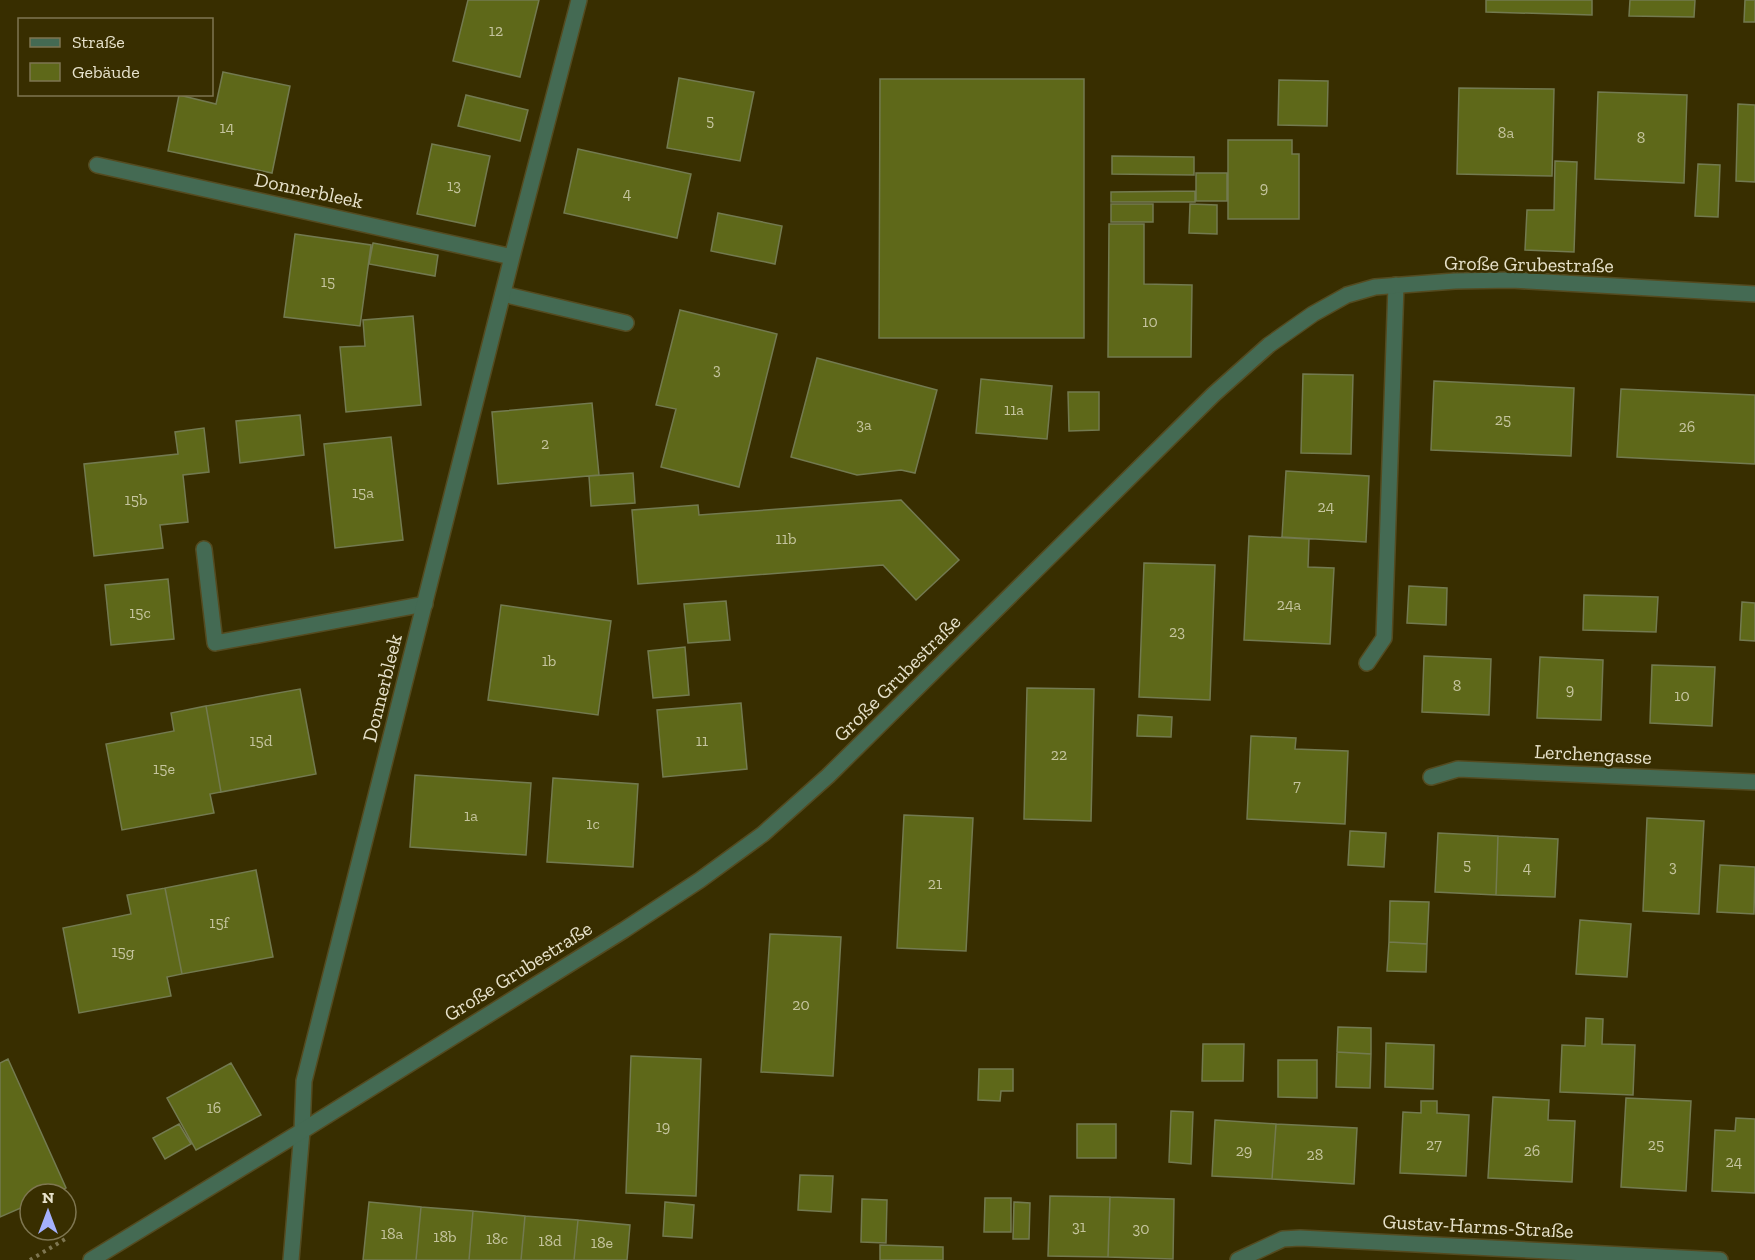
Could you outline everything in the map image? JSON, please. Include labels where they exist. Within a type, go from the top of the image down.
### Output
[{"type":"street","name":"Donnerbleek","points":[[291,1260],[304,1081],[512,256],[579,0]]},
{"type":"street","name":"Donnerbleek","points":[[97,165],[512,256]]},
{"type":"street","name":"Große Grubestraße","points":[[91,1260],[624,930],[700,880],[763,834],[828,776],[1214,394],[1269,345],[1312,314],[1347,295],[1375,287],[1455,281],[1511,280],[1755,294]]},
{"type":"street","points":[[1367,663],[1384,638],[1396,285]]},
{"type":"street","points":[[504,294],[626,323]]},
{"type":"street","points":[[204,549],[215,643],[425,604]]},
{"type":"street","name":"Lerchengasse","points":[[1431,777],[1458,769],[1755,782]]},
{"type":"street","name":"Gustav-Harms-Straße","points":[[1238,1260],[1283,1239],[1300,1238],[1720,1260]]},
{"type":"building","points":[[468,0],[539,0],[520,77],[453,61]]},
{"type":"building","points":[[1486,0],[1592,0],[1592,15],[1486,12]]},
{"type":"building","points":[[1630,0],[1695,0],[1694,17],[1629,16]]},
{"type":"building","points":[[1745,0],[1755,0],[1755,22],[1744,22]]},
{"type":"building","points":[[223,72],[290,86],[272,173],[168,151],[179,96],[216,104]]},
{"type":"building","points":[[679,78],[754,92],[740,161],[667,148]]},
{"type":"building","points":[[880,79],[1084,79],[1084,338],[879,338]]},
{"type":"building","points":[[1279,80],[1328,81],[1327,126],[1278,125]]},
{"type":"building","points":[[1459,88],[1554,89],[1552,176],[1457,174]]},
{"type":"building","points":[[1598,92],[1687,95],[1684,183],[1595,179]]},
{"type":"building","points":[[466,95],[528,110],[520,141],[458,126]]},
{"type":"building","points":[[1738,104],[1755,105],[1755,182],[1736,181]]},
{"type":"building","points":[[1228,140],[1292,140],[1292,154],[1299,154],[1299,219],[1228,219]]},
{"type":"building","points":[[432,144],[490,156],[475,226],[417,214]]},
{"type":"building","points":[[578,149],[691,174],[677,238],[564,213]]},
{"type":"building","points":[[1112,156],[1194,157],[1194,175],[1112,174]]},
{"type":"building","points":[[1555,161],[1577,162],[1574,252],[1525,250],[1527,210],[1554,210]]},
{"type":"building","points":[[1698,164],[1720,165],[1718,217],[1695,216]]},
{"type":"building","points":[[1196,173],[1227,173],[1227,201],[1196,201]]},
{"type":"building","points":[[1195,191],[1195,202],[1111,202],[1111,192]]},
{"type":"building","points":[[1111,204],[1153,204],[1153,222],[1111,222]]},
{"type":"building","points":[[1190,204],[1217,205],[1217,234],[1189,233]]},
{"type":"building","points":[[718,213],[782,226],[775,264],[711,251]]},
{"type":"building","points":[[1109,224],[1144,224],[1144,284],[1192,285],[1191,357],[1108,357]]},
{"type":"building","points":[[295,234],[371,245],[360,326],[284,317]]},
{"type":"building","points":[[373,243],[438,255],[435,276],[369,264]]},
{"type":"building","points":[[680,310],[777,334],[739,487],[661,467],[676,409],[656,405]]},
{"type":"building","points":[[413,316],[421,405],[346,412],[340,347],[365,346],[363,320]]},
{"type":"building","points":[[817,358],[937,390],[915,473],[901,470],[857,475],[791,457]]},
{"type":"building","points":[[1303,374],[1353,375],[1351,454],[1301,453]]},
{"type":"building","points":[[981,379],[1052,386],[1047,439],[976,433]]},
{"type":"building","points":[[1434,381],[1574,388],[1571,456],[1431,450]]},
{"type":"building","points":[[1621,389],[1755,395],[1755,464],[1617,457]]},
{"type":"building","points":[[1068,392],[1099,392],[1099,430],[1069,431]]},
{"type":"building","points":[[592,403],[599,475],[498,484],[492,412]]},
{"type":"building","points":[[300,415],[304,455],[240,463],[236,421]]},
{"type":"building","points":[[204,428],[209,472],[183,475],[188,522],[160,525],[163,548],[94,556],[84,464],[178,454],[175,432]]},
{"type":"building","points":[[391,437],[403,540],[335,548],[324,444]]},
{"type":"building","points":[[1286,471],[1369,476],[1366,542],[1282,537]]},
{"type":"building","points":[[633,473],[635,503],[591,506],[589,476]]},
{"type":"building","points":[[901,500],[959,560],[916,600],[883,565],[638,584],[632,510],[698,505],[699,515]]},
{"type":"building","points":[[1249,536],[1309,539],[1308,567],[1334,568],[1330,644],[1244,640]]},
{"type":"building","points":[[1144,563],[1215,565],[1210,700],[1139,697]]},
{"type":"building","points":[[168,579],[174,639],[111,645],[105,585]]},
{"type":"building","points":[[1409,586],[1447,588],[1446,625],[1407,623]]},
{"type":"building","points":[[1584,595],[1658,597],[1656,632],[1583,630]]},
{"type":"building","points":[[726,601],[730,640],[688,643],[684,604]]},
{"type":"building","points":[[1742,602],[1755,603],[1755,641],[1740,640]]},
{"type":"building","points":[[501,605],[611,621],[598,715],[488,700]]},
{"type":"building","points":[[685,647],[689,695],[653,698],[648,651]]},
{"type":"building","points":[[1424,656],[1491,659],[1489,715],[1422,712]]},
{"type":"building","points":[[1540,657],[1603,660],[1601,720],[1537,718]]},
{"type":"building","points":[[1652,665],[1715,667],[1712,726],[1650,723]]},
{"type":"building","points":[[1027,688],[1094,689],[1091,821],[1024,819]]},
{"type":"building","points":[[300,689],[316,774],[221,792],[206,706]]},
{"type":"building","points":[[741,703],[747,769],[663,777],[657,710]]},
{"type":"building","points":[[206,706],[221,792],[210,794],[214,813],[122,830],[106,744],[174,731],[171,713]]},
{"type":"building","points":[[1138,715],[1172,717],[1171,737],[1137,736]]},
{"type":"building","points":[[1251,736],[1296,738],[1295,749],[1348,751],[1345,824],[1247,819]]},
{"type":"building","points":[[415,775],[531,783],[526,855],[410,847]]},
{"type":"building","points":[[553,778],[638,784],[633,867],[547,862]]},
{"type":"building","points":[[904,815],[973,818],[966,951],[897,948]]},
{"type":"building","points":[[1647,818],[1704,821],[1699,914],[1643,911]]},
{"type":"building","points":[[1350,831],[1386,833],[1384,867],[1348,865]]},
{"type":"building","points":[[1438,833],[1498,836],[1496,895],[1435,892]]},
{"type":"building","points":[[1498,836],[1558,839],[1555,897],[1496,895]]},
{"type":"building","points":[[1720,865],[1755,867],[1754,914],[1717,912]]},
{"type":"building","points":[[256,870],[273,957],[182,974],[165,888]]},
{"type":"building","points":[[165,888],[182,974],[167,977],[171,996],[79,1013],[63,928],[131,914],[127,895]]},
{"type":"building","points":[[1390,901],[1429,902],[1427,944],[1389,942]]},
{"type":"building","points":[[1580,920],[1631,924],[1627,977],[1576,974]]},
{"type":"building","points":[[770,934],[841,937],[833,1076],[761,1072]]},
{"type":"building","points":[[1389,942],[1427,944],[1426,972],[1387,971]]},
{"type":"building","points":[[1586,1018],[1603,1019],[1602,1044],[1635,1045],[1633,1095],[1560,1092],[1562,1045],[1585,1046]]},
{"type":"building","points":[[1338,1027],[1371,1028],[1371,1054],[1337,1052]]},
{"type":"building","points":[[1386,1043],[1434,1045],[1433,1089],[1385,1087]]},
{"type":"building","points":[[1203,1044],[1244,1044],[1243,1081],[1202,1081]]},
{"type":"building","points":[[1337,1052],[1371,1054],[1370,1088],[1336,1087]]},
{"type":"building","points":[[631,1056],[701,1059],[696,1196],[626,1193]]},
{"type":"building","points":[[8,1059],[63,1182],[18,1182],[18,1209],[0,1217],[0,1063]]},
{"type":"building","points":[[1278,1060],[1317,1060],[1317,1098],[1278,1097]]},
{"type":"building","points":[[231,1063],[261,1115],[196,1150],[167,1098]]},
{"type":"building","points":[[979,1069],[1013,1069],[1013,1091],[1001,1091],[1000,1101],[978,1100]]},
{"type":"building","points":[[1493,1097],[1549,1100],[1548,1120],[1575,1121],[1572,1182],[1488,1178]]},
{"type":"building","points":[[1626,1098],[1691,1101],[1686,1191],[1621,1187]]},
{"type":"building","points":[[1421,1101],[1437,1101],[1437,1113],[1469,1115],[1466,1176],[1400,1173],[1403,1112],[1421,1113]]},
{"type":"building","points":[[1171,1111],[1193,1112],[1191,1164],[1169,1162]]},
{"type":"building","points":[[1736,1118],[1755,1119],[1755,1193],[1712,1191],[1715,1130],[1735,1131]]},
{"type":"building","points":[[1215,1120],[1276,1124],[1272,1179],[1212,1176]]},
{"type":"building","points":[[179,1124],[191,1144],[165,1159],[153,1138]]},
{"type":"building","points":[[1077,1124],[1116,1124],[1116,1158],[1077,1158]]},
{"type":"building","points":[[1276,1124],[1357,1128],[1354,1184],[1272,1179]]},
{"type":"building","points":[[800,1175],[833,1176],[831,1212],[798,1210]]},
{"type":"building","points":[[1050,1196],[1110,1197],[1108,1257],[1048,1256]]},
{"type":"building","points":[[1110,1197],[1174,1199],[1173,1259],[1108,1257]]},
{"type":"building","points":[[985,1198],[1011,1198],[1011,1232],[984,1232]]},
{"type":"building","points":[[862,1199],[887,1200],[886,1243],[861,1242]]},
{"type":"building","points":[[369,1202],[421,1207],[416,1260],[363,1260]]},
{"type":"building","points":[[665,1202],[694,1205],[692,1238],[663,1236]]},
{"type":"building","points":[[1014,1202],[1030,1203],[1029,1239],[1013,1239]]},
{"type":"building","points":[[421,1207],[473,1211],[469,1260],[416,1260]]},
{"type":"building","points":[[473,1211],[525,1216],[521,1260],[469,1260]]},
{"type":"building","points":[[525,1216],[578,1220],[574,1260],[521,1260]]},
{"type":"building","points":[[578,1220],[630,1225],[627,1260],[574,1260]]},
{"type":"building","points":[[880,1245],[943,1247],[943,1260],[880,1260]]}]
